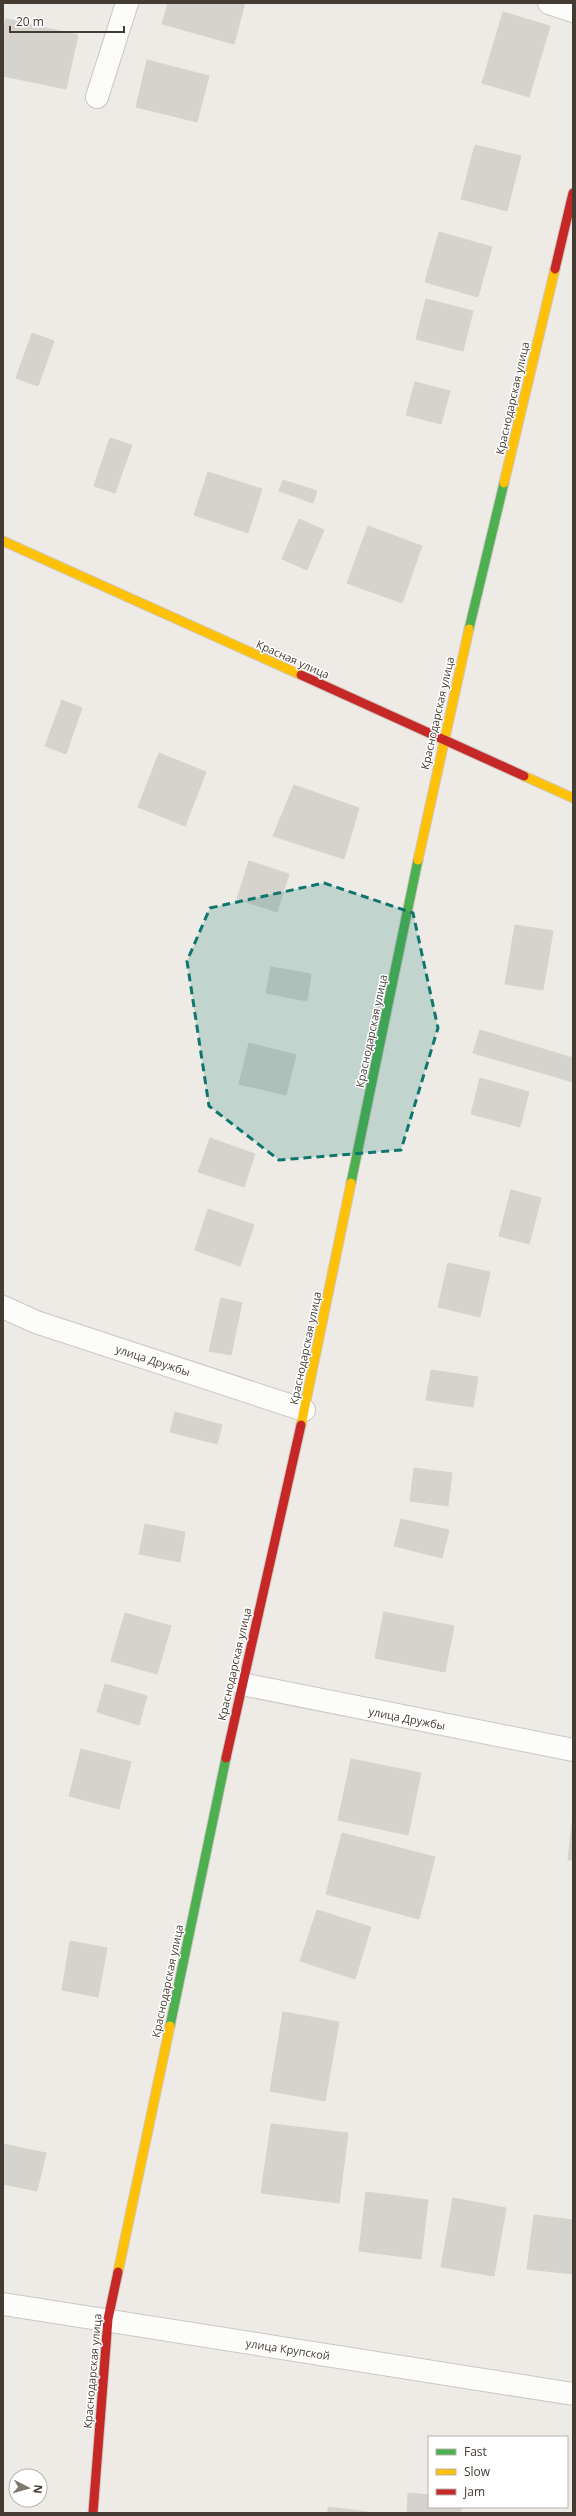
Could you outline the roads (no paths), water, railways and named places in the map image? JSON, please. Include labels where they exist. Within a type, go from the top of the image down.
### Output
[{"type":"street","points":[[97,98],[127,3]]},
{"type":"street","points":[[549,3],[573,11]]},
{"type":"street","name":"Краснодарская улица","points":[[93,2513],[108,2319],[242,1684],[304,1410],[443,740],[573,193]]},
{"type":"street","name":"Красная улица","points":[[3,541],[573,798]]},
{"type":"street","name":"улица Дружбы","points":[[3,1307],[36,1322],[304,1410]]},
{"type":"street","name":"улица Дружбы","points":[[242,1684],[573,1750]]},
{"type":"street","name":"улица Крупской","points":[[3,2304],[108,2319],[573,2394]]}]
